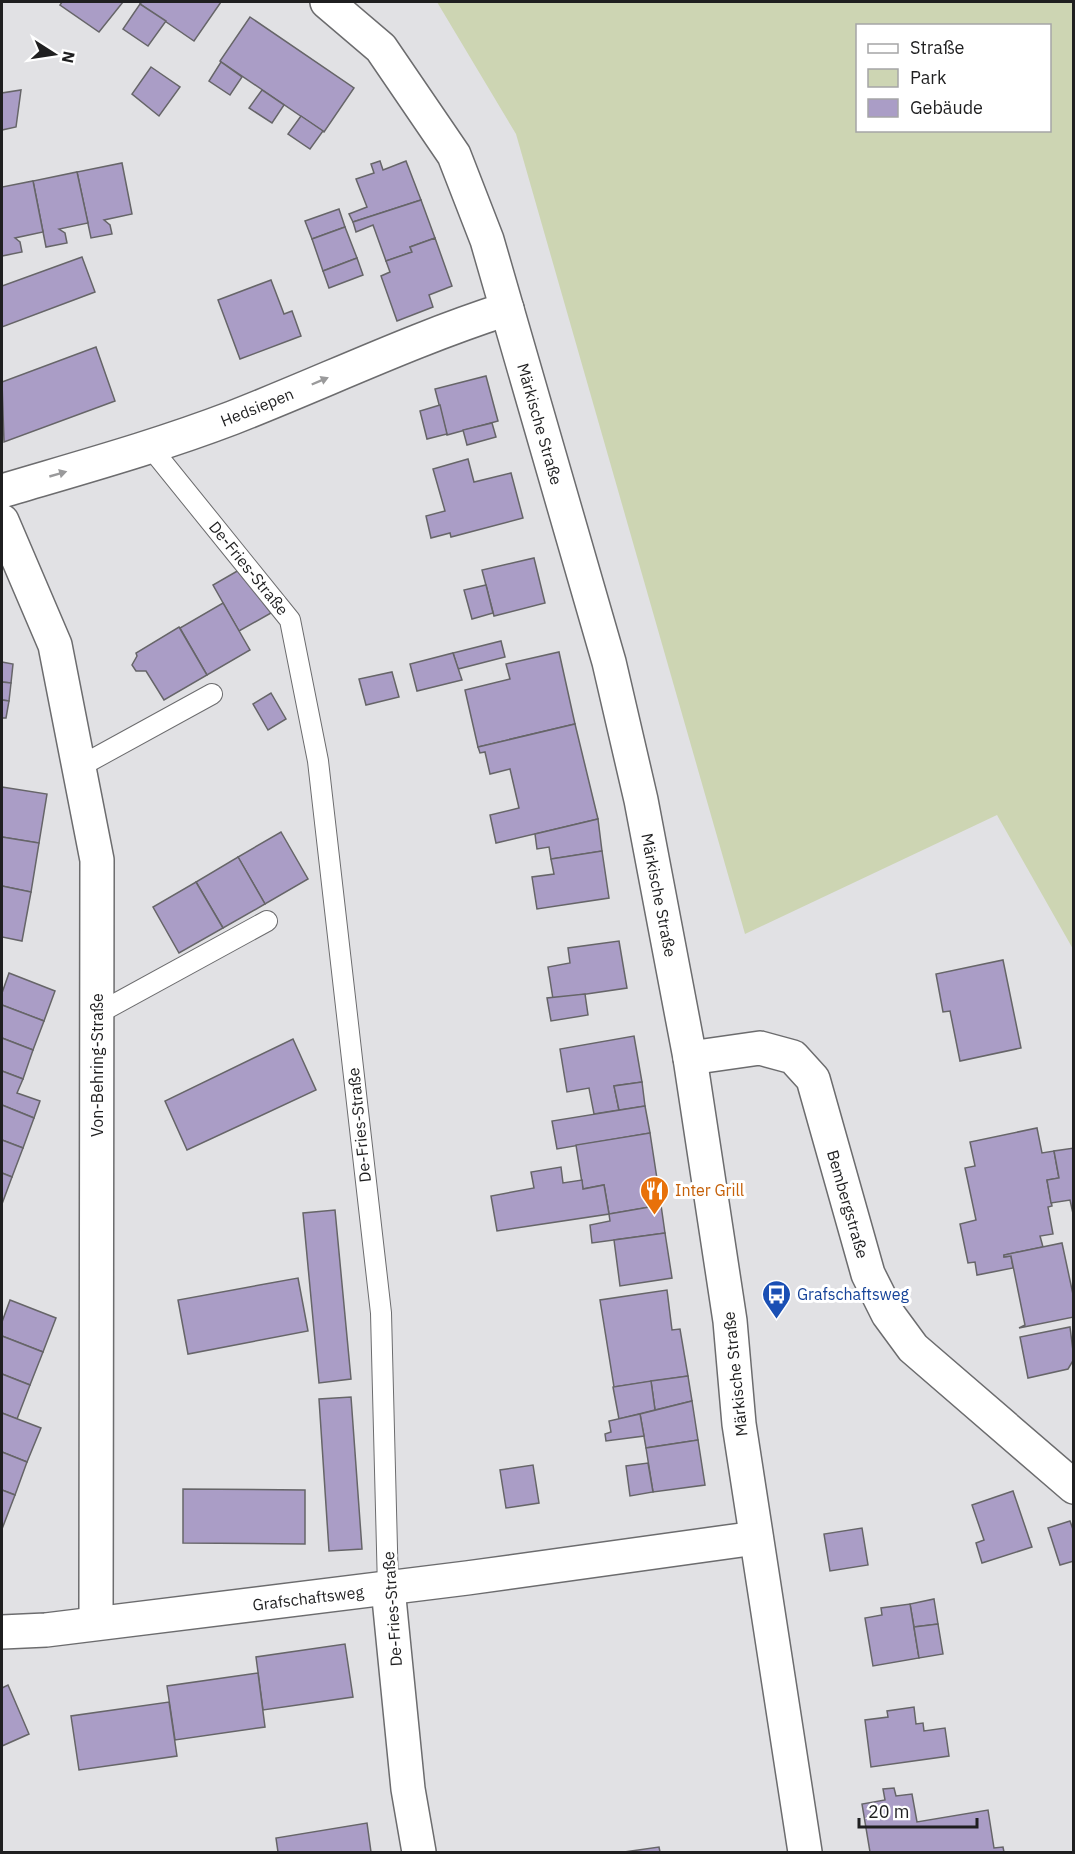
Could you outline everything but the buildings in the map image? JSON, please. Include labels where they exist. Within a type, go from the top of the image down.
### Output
[{"type":"street","name":"Märkische Straße","points":[[327,2],[381,48],[414,93],[453,155],[487,240],[609,662],[641,800],[690,1058],[730,1322],[739,1424],[805,1852]]},
{"type":"street","name":"Hedsiepen","points":[[2,490],[151,448],[234,417],[452,326],[507,309]]},
{"type":"street","name":"Von-Behring-Straße","points":[[2,521],[55,645],[98,860],[96,1623]]},
{"type":"street","name":"Bembergstraße","points":[[690,1058],[760,1048],[793,1057],[813,1079],[868,1274],[888,1314],[913,1348],[1074,1487]]},
{"type":"street","name":"Grafschaftsweg","points":[[2,1632],[46,1630],[388,1588],[756,1538]]},
{"type":"street","name":"De-Fries-Straße","points":[[388,1588],[408,1789],[419,1852]]},
{"type":"lane","name":"De-Fries-Straße","points":[[151,448],[290,620],[318,761],[381,1314],[388,1588]]},
{"type":"lane","points":[[79,767],[212,694]]},
{"type":"lane","points":[[97,1014],[267,921]]},
{"type":"green space","points":[[437,2],[1073,2],[1073,949],[997,815],[745,934],[516,134]]},
{"type":"place","name":"Inter Grill","points":[[654,1216]]},
{"type":"place","name":"Grafschaftsweg","points":[[776,1320]]}]
